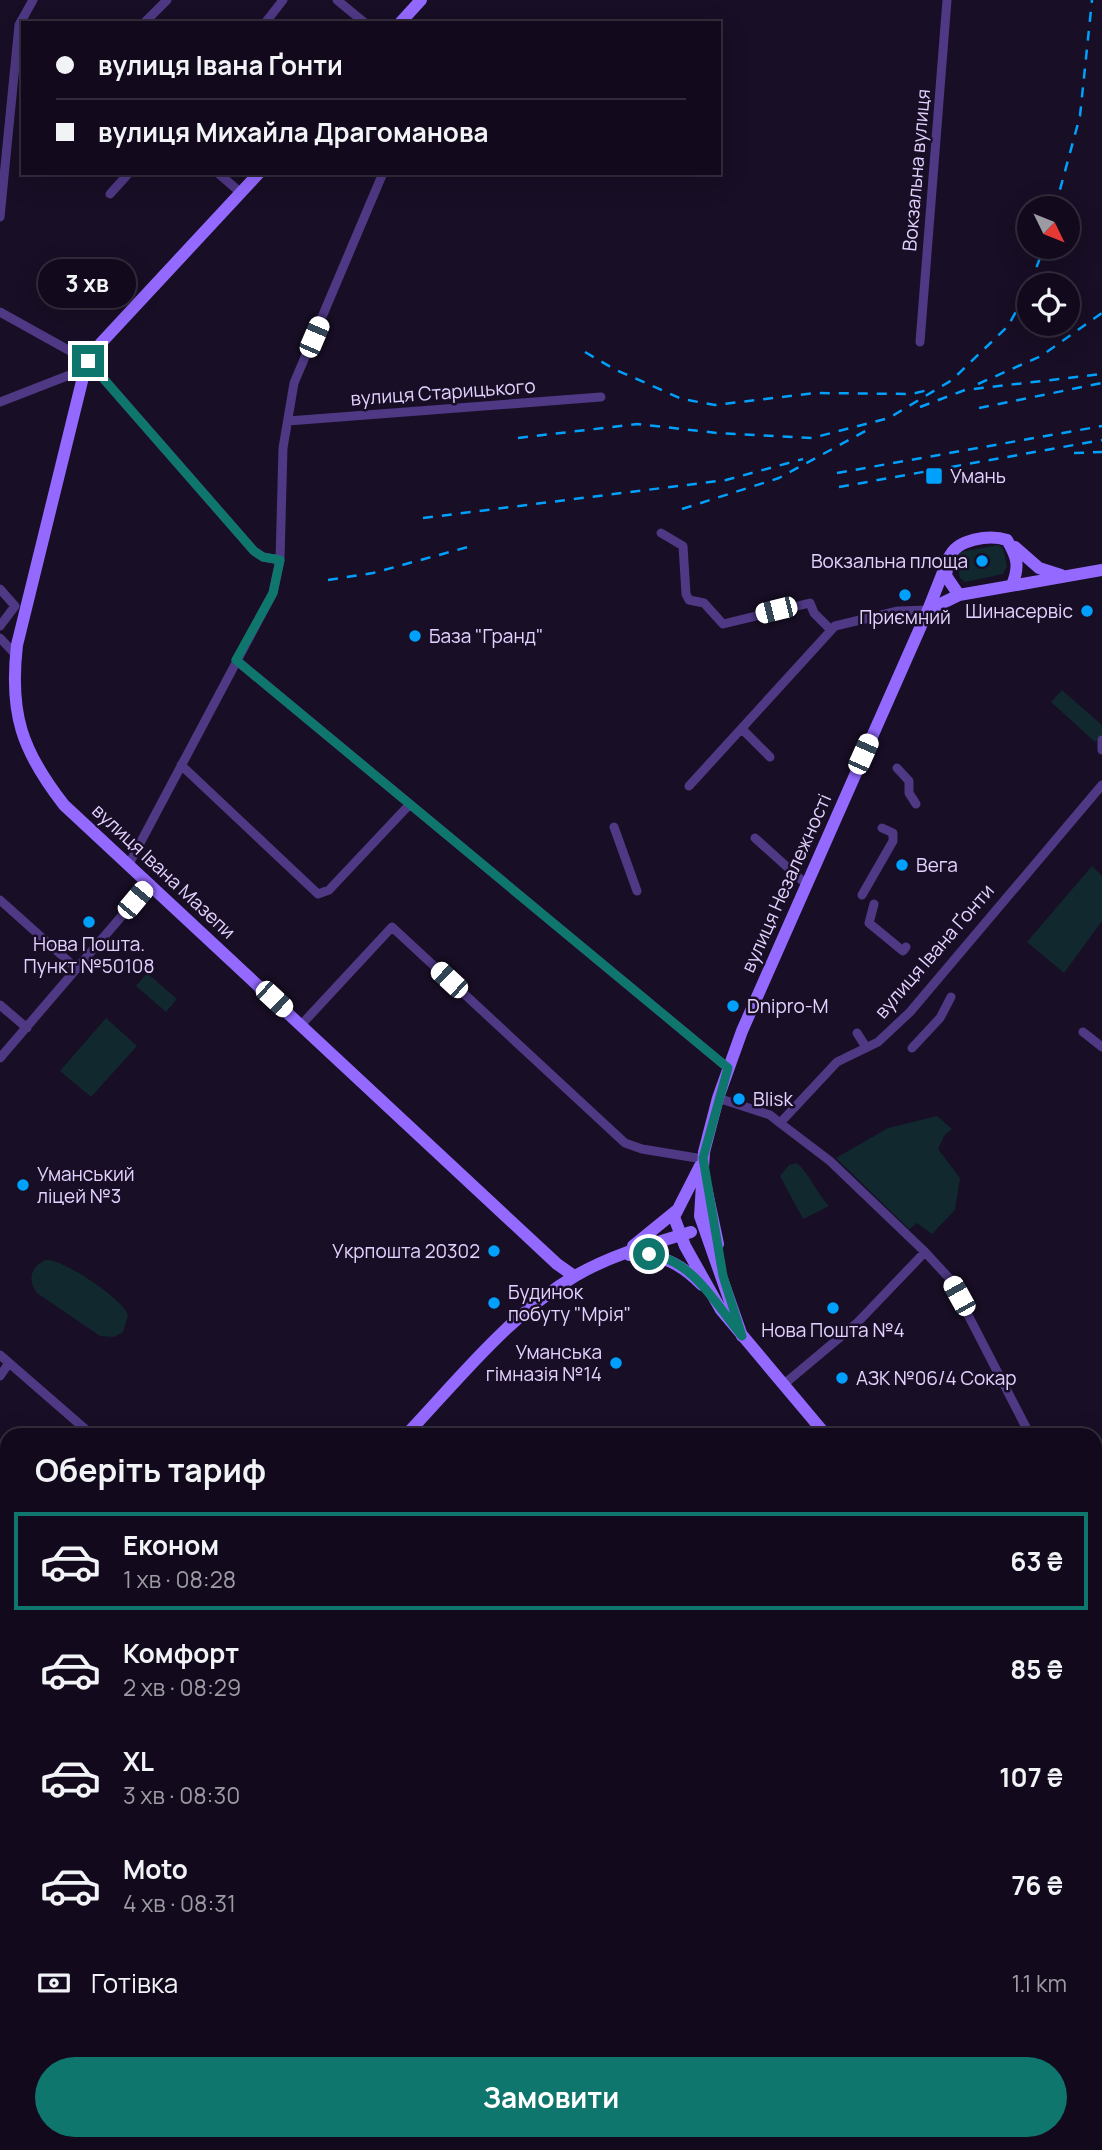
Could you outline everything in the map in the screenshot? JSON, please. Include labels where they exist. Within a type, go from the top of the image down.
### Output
[{"type":"main road","points":[[402,21],[421,0]]},
{"type":"main road","points":[[86,365],[100,343],[257,175]]},
{"type":"main road","name":"вулиця Івана Мазепи","points":[[86,365],[16,655],[13,679],[16,714],[30,754],[42,776],[64,804],[557,1264],[574,1276]]},
{"type":"main road","points":[[960,595],[946,576],[949,557],[962,544],[990,537],[1007,540],[1039,568],[1065,576]]},
{"type":"main road","points":[[1007,540],[1017,558],[1018,571],[1012,585]]},
{"type":"main road","name":"вулиця Незалежності","points":[[742,1336],[700,1216],[703,1158],[718,1098],[728,1068],[806,884],[949,557]]},
{"type":"main road","points":[[928,610],[960,595],[1102,570]]},
{"type":"main road","name":"вулиця Незалежності","points":[[678,1210],[703,1158]]},
{"type":"main road","name":"вулиця Незалежності","points":[[703,1158],[723,1276]]},
{"type":"main road","points":[[412,1428],[496,1338],[574,1276],[618,1255],[699,1226],[700,1216],[691,1206],[678,1210],[618,1255]]},
{"type":"main road","points":[[678,1210],[674,1217],[683,1231]]},
{"type":"main road","name":"вулиця Незалежності","points":[[683,1231],[709,1292],[742,1336],[820,1428]]},
{"type":"main road","points":[[618,1255],[649,1254],[671,1260],[709,1292]]},
{"type":"street","points":[[21,21],[33,0]]},
{"type":"street","points":[[146,21],[167,0]]},
{"type":"street","points":[[267,21],[283,0]]},
{"type":"street","points":[[337,0],[363,21]]},
{"type":"street","points":[[348,9],[356,0]]},
{"type":"street","name":"Вокзальна вулиця","points":[[920,342],[947,0]]},
{"type":"street","points":[[0,217],[21,21]]},
{"type":"street","points":[[110,194],[127,175]]},
{"type":"street","points":[[220,175],[241,192]]},
{"type":"street","points":[[129,864],[273,593],[280,560],[281,482],[294,383],[382,175]]},
{"type":"street","points":[[0,312],[86,365],[254,551],[263,557],[280,560]]},
{"type":"street","points":[[0,402],[86,365]]},
{"type":"street","name":"вулиця Старицького","points":[[288,421],[601,397]]},
{"type":"street","points":[[661,533],[683,546],[686,594],[690,600],[704,603],[723,624],[810,603],[814,613],[831,630]]},
{"type":"street","points":[[0,589],[15,608],[0,626]]},
{"type":"street","points":[[689,786],[743,730],[831,630],[843,622],[898,611],[928,610]]},
{"type":"street","points":[[0,638],[16,655]]},
{"type":"street","points":[[236,660],[728,1068]]},
{"type":"street","points":[[743,730],[770,757]]},
{"type":"street","points":[[1102,740],[1102,750]]},
{"type":"street","points":[[181,765],[318,894],[329,890],[410,804]]},
{"type":"street","points":[[897,768],[909,781],[909,793],[916,804]]},
{"type":"street","name":"вулиця Івана Ґонти","points":[[780,1123],[837,1062],[888,1034],[910,1012],[1102,785]]},
{"type":"street","points":[[614,827],[637,891]]},
{"type":"street","points":[[862,895],[893,841],[893,833],[882,828]]},
{"type":"street","points":[[755,838],[806,884]]},
{"type":"street","points":[[0,1058],[150,883]]},
{"type":"street","points":[[0,900],[77,969]]},
{"type":"street","points":[[874,904],[869,923],[903,951],[906,947]]},
{"type":"street","points":[[301,1025],[392,927],[625,1143],[642,1149],[703,1158]]},
{"type":"street","points":[[912,1048],[940,1018],[951,997]]},
{"type":"street","points":[[0,1005],[27,1028]]},
{"type":"street","points":[[1083,1032],[1102,1047]]},
{"type":"street","points":[[857,1033],[866,1047]]},
{"type":"street","points":[[718,1098],[770,1115],[830,1161],[925,1252],[949,1278],[1026,1428]]},
{"type":"street","points":[[783,1385],[799,1368],[857,1323],[925,1252]]},
{"type":"street","points":[[0,1355],[84,1428]]},
{"type":"street","points":[[0,1376],[9,1363]]},
{"type":"street","points":[[1102,2035],[1102,2043]]},
{"type":"shaded area","points":[[998,545],[1003,548],[1007,566],[1003,574],[965,582],[960,578],[956,560],[960,552]]},
{"type":"shaded area","points":[[1062,690],[1102,725],[1102,735],[1095,742],[1051,702]]},
{"type":"shaded area","points":[[1092,866],[1102,876],[1102,921],[1064,973],[1027,942]]},
{"type":"shaded area","points":[[147,973],[177,999],[166,1012],[136,986]]},
{"type":"shaded area","points":[[106,1018],[137,1046],[91,1097],[60,1071]]},
{"type":"shaded area","points":[[937,1116],[952,1129],[944,1136],[938,1149],[960,1178],[955,1210],[932,1234],[917,1223],[909,1229],[836,1158],[888,1128]]},
{"type":"shaded area","points":[[797,1163],[829,1206],[803,1219],[780,1176],[789,1165]]},
{"type":"shaded area","points":[[46,1260],[78,1272],[115,1299],[128,1315],[123,1332],[114,1337],[100,1336],[37,1293],[32,1283],[32,1274],[37,1266]]},
{"type":"railway","points":[[1058,196],[1080,116],[1092,0]]},
{"type":"railway","points":[[1034,273],[1040,259]]},
{"type":"railway","points":[[518,438],[637,424],[717,433],[812,438],[889,418],[952,380],[1008,326],[1017,310]]},
{"type":"railway","points":[[978,384],[1041,356],[1102,313]]},
{"type":"railway","points":[[585,352],[614,369],[682,399],[715,405],[815,393],[912,394],[928,390]]},
{"type":"railway","points":[[920,407],[965,390],[1102,374]]},
{"type":"railway","points":[[979,408],[1102,383]]},
{"type":"railway","points":[[837,473],[1102,426]]},
{"type":"railway","points":[[682,509],[779,478],[869,429]]},
{"type":"railway","points":[[839,487],[1102,440]]},
{"type":"railway","points":[[1074,453],[1102,452]]},
{"type":"railway","points":[[423,518],[726,480],[803,459]]},
{"type":"railway","points":[[328,580],[373,573],[468,547]]},
{"type":"place","name":"Умань","points":[[934,476]]},
{"type":"place","name":"Вокзальна площа","points":[[982,561]]},
{"type":"place","name":"Приємний","points":[[905,595]]},
{"type":"place","name":"Шинасервіс","points":[[1087,611]]},
{"type":"place","name":"База \"Гранд\"","points":[[415,636]]},
{"type":"place","name":"Вега","points":[[902,865]]},
{"type":"place","name":"Нова Пошта. Пункт №50108","points":[[89,922]]},
{"type":"place","name":"Dnipro-M","points":[[733,1006]]},
{"type":"place","name":"Blisk","points":[[739,1099]]},
{"type":"place","name":"Уманський ліцей №3","points":[[23,1185]]},
{"type":"place","name":"Укрпошта 20302","points":[[494,1251]]},
{"type":"place","name":"Будинок побуту \"Мрія\"","points":[[494,1303]]},
{"type":"place","name":"Нова Пошта №4","points":[[833,1308]]},
{"type":"place","name":"Уманська гімназія №14","points":[[616,1363]]},
{"type":"place","name":"АЗК №06/4 Сокар","points":[[842,1378]]},
{"type":"route","points":[[88,361],[254,551],[263,557],[280,560],[273,593],[236,660],[728,1068],[703,1158],[723,1276],[742,1336],[709,1292],[686,1270],[671,1260],[649,1254]]}]
